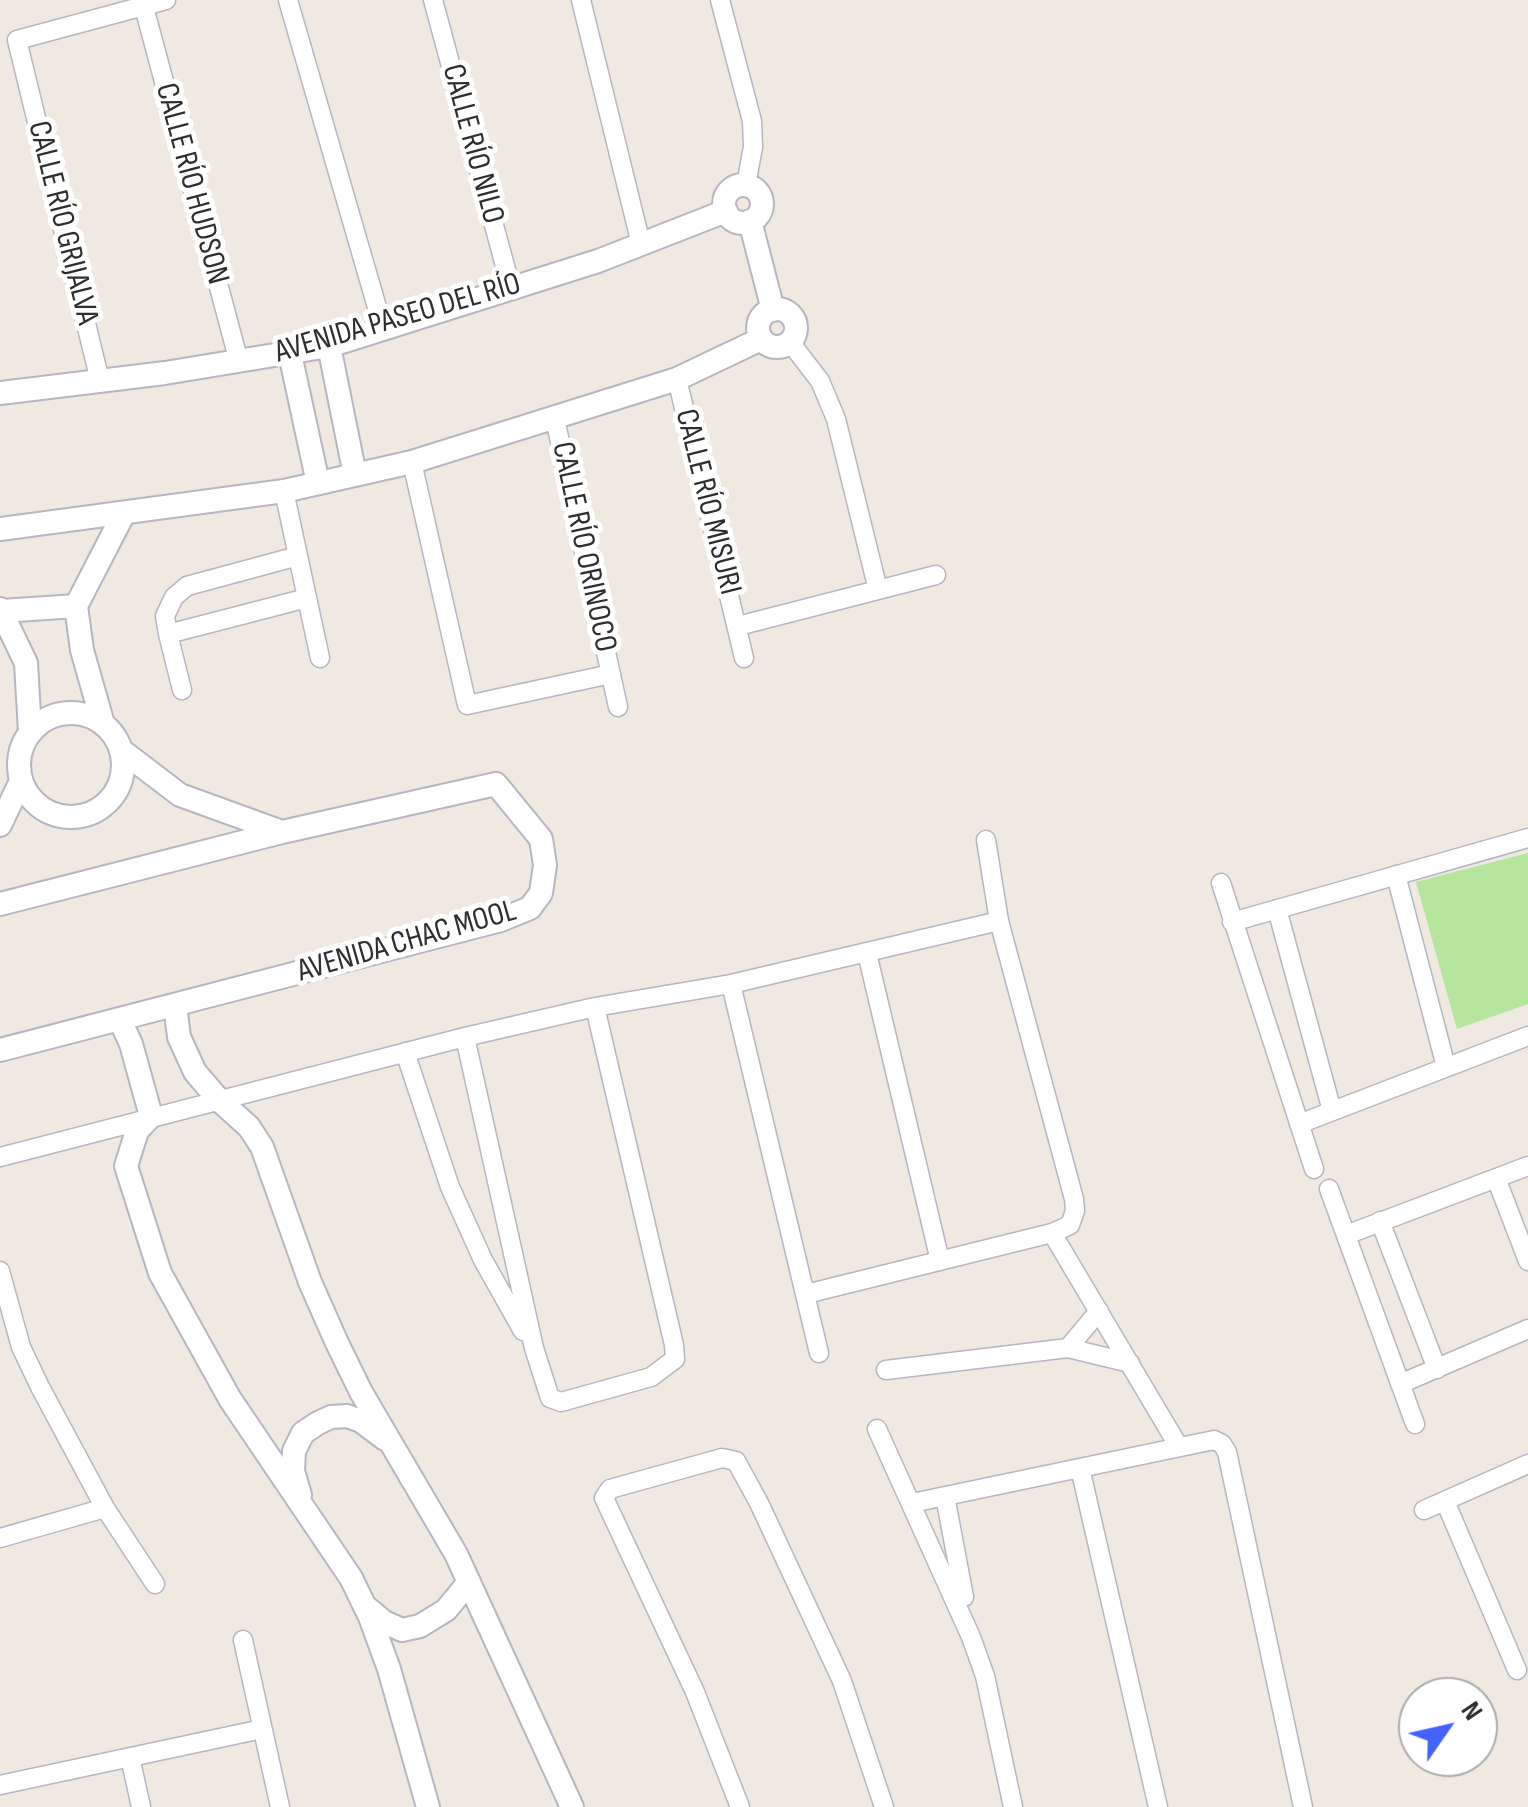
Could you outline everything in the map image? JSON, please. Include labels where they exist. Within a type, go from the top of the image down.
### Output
[{"type":"street","name":"CALLE RÍO GRIJALVA","points":[[100,381],[17,40],[166,0]]},
{"type":"street","points":[[288,0],[383,328]]},
{"type":"street","name":"CALLE RÍO NILO","points":[[433,0],[511,288]]},
{"type":"street","points":[[581,0],[640,244]]},
{"type":"street","points":[[720,0],[752,122],[746,185]]},
{"type":"street","name":"CALLE RÍO HUDSON","points":[[144,7],[238,362]]},
{"type":"street","points":[[746,185],[756,190],[762,202],[760,213],[750,221],[739,222],[726,211],[727,194],[746,185]]},
{"type":"street","name":"AVENIDA PASEO DEL RÍO","points":[[0,393],[238,362],[328,346],[511,288],[726,211]]},
{"type":"street","points":[[750,221],[772,310]]},
{"type":"street","points":[[772,310],[785,311],[794,319],[796,332],[790,342],[775,347],[761,339],[760,322],[772,310]]},
{"type":"street","points":[[0,529],[284,491],[412,462],[677,379],[761,339]]},
{"type":"street","points":[[790,342],[820,381],[836,418],[878,590]]},
{"type":"street","points":[[328,346],[356,475]]},
{"type":"street","points":[[290,354],[318,483]]},
{"type":"street","name":"CALLE RÍO MISURI","points":[[677,379],[744,658]]},
{"type":"street","name":"CALLE RÍO ORINOCO","points":[[555,420],[618,707]]},
{"type":"street","name":"CALLE RÍO ORINOCO","points":[[412,462],[467,705],[611,674]]},
{"type":"street","points":[[284,491],[320,658]]},
{"type":"street","points":[[124,513],[76,606],[82,650],[104,724],[120,750],[180,795],[282,832]]},
{"type":"street","points":[[182,690],[165,616],[174,597],[187,586],[298,556]]},
{"type":"street","name":"CALLE RÍO MISURI","points":[[738,626],[936,575]]},
{"type":"street","points":[[168,634],[307,598]]},
{"type":"street","points":[[30,732],[26,663],[1,610],[76,606]]},
{"type":"street","points":[[104,724],[90,716],[58,714],[30,732],[18,764],[29,796],[40,808],[55,815],[87,815],[114,796],[121,781],[120,750]]},
{"type":"street","points":[[0,825],[21,781]]},
{"type":"street","name":"AVENIDA CHAC MOOL","points":[[0,904],[282,832],[496,784],[540,839],[545,865],[541,893],[530,908],[501,920],[0,1050]]},
{"type":"street","points":[[1232,922],[1528,838]]},
{"type":"street","points":[[806,1294],[1052,1234],[1070,1225],[1074,1199],[999,922],[986,840]]},
{"type":"street","points":[[1396,875],[1446,1068]]},
{"type":"street","points":[[1221,883],[1314,1169]]},
{"type":"street","points":[[1278,909],[1332,1111]]},
{"type":"street","points":[[0,1157],[466,1037],[594,1007],[730,984],[999,922]]},
{"type":"street","points":[[867,953],[940,1261]]},
{"type":"street","points":[[730,984],[819,1353]]},
{"type":"street","points":[[176,1005],[179,1037],[186,1055],[206,1087],[250,1127],[262,1147],[316,1297],[361,1392],[469,1582],[572,1807]]},
{"type":"street","points":[[466,1037],[534,1348],[550,1398],[561,1402],[651,1377],[674,1359],[674,1345],[594,1007]]},
{"type":"street","points":[[120,1020],[131,1044],[151,1116]]},
{"type":"street","points":[[1299,1124],[1528,1036]]},
{"type":"street","points":[[405,1052],[450,1187],[483,1260],[534,1348]]},
{"type":"street","points":[[151,1116],[137,1131],[126,1166],[160,1273],[230,1398],[364,1604],[389,1669],[428,1807]]},
{"type":"street","points":[[1346,1235],[1528,1166]]},
{"type":"street","points":[[1496,1178],[1528,1260]]},
{"type":"street","points":[[1329,1188],[1415,1424]]},
{"type":"street","points":[[1380,1221],[1438,1369]]},
{"type":"street","points":[[1052,1234],[1180,1447]]},
{"type":"street","points":[[0,1270],[22,1347],[69,1444],[155,1584]]},
{"type":"street","points":[[1068,1348],[1099,1311]]},
{"type":"street","points":[[1400,1384],[1528,1329]]},
{"type":"street","points":[[886,1370],[1068,1348],[1130,1364]]},
{"type":"street","points":[[304,1508],[293,1471],[294,1451],[303,1433],[331,1416],[347,1416],[392,1444]]},
{"type":"street","points":[[877,1429],[985,1676],[1012,1807]]},
{"type":"street","points":[[912,1503],[1214,1440],[1227,1452],[1303,1807]]},
{"type":"street","points":[[740,1807],[696,1692],[604,1498],[610,1489],[722,1458],[736,1461],[745,1474],[817,1628],[854,1713],[884,1807]]},
{"type":"street","points":[[1424,1510],[1528,1464]]},
{"type":"street","points":[[1080,1468],[1158,1807]]},
{"type":"street","points":[[945,1496],[971,1637]]},
{"type":"street","points":[[1445,1501],[1517,1670]]},
{"type":"street","points":[[0,1538],[105,1508]]},
{"type":"street","points":[[364,1604],[384,1622],[402,1630],[420,1626],[446,1610],[469,1582]]},
{"type":"street","points":[[1508,1649],[1528,1639]]},
{"type":"street","points":[[242,1640],[280,1807]]},
{"type":"street","points":[[0,1785],[262,1729]]},
{"type":"street","points":[[130,1758],[141,1807]]},
{"type":"green space","points":[[1528,853],[1528,1004],[1457,1029],[1416,882]]}]
